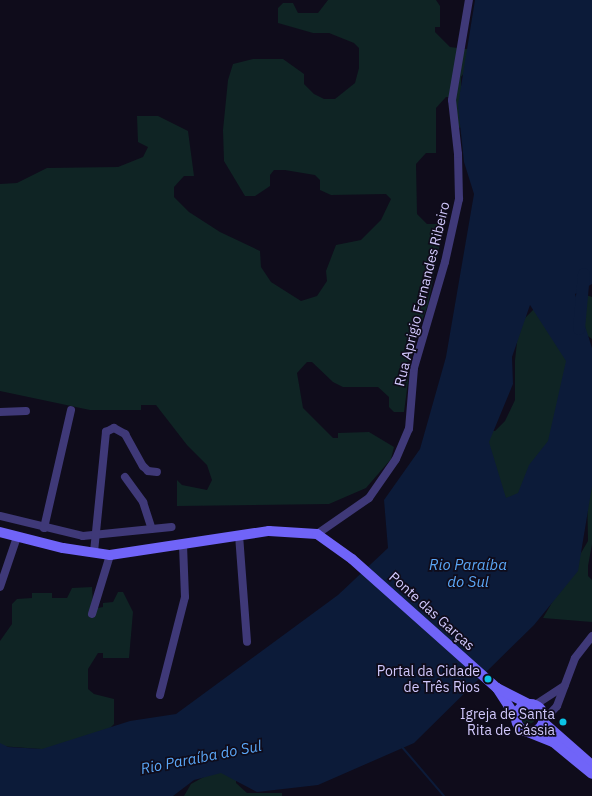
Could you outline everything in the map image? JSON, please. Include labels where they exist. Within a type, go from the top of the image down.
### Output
[{"type":"main road","points":[[0,532],[17,537],[110,555],[184,545],[239,535],[294,530],[316,534]]},
{"type":"main road","name":"Ponte das Garças","points":[[316,534],[352,559],[495,686]]},
{"type":"main road","points":[[495,686],[542,711],[544,721],[592,765]]},
{"type":"main road","points":[[495,686],[517,719],[520,727],[528,732],[553,742],[592,774]]},
{"type":"main road","points":[[517,719],[519,711],[533,705]]},
{"type":"main road","points":[[528,732],[537,730],[544,721]]},
{"type":"street","name":"Rua Aprigio Fernandes Ribeiro","points":[[316,534],[369,498],[396,459],[409,429],[414,368],[445,262],[459,199],[458,154],[452,100],[469,0]]},
{"type":"street","points":[[44,528],[71,410]]},
{"type":"street","points":[[0,412],[26,411]]},
{"type":"street","points":[[94,552],[106,432],[114,428],[125,434],[143,466],[148,471],[157,472]]},
{"type":"street","points":[[125,477],[143,502],[152,529]]},
{"type":"street","points":[[0,516],[44,528],[96,536],[172,527]]},
{"type":"street","points":[[239,535],[247,642]]},
{"type":"street","points":[[0,587],[17,537]]},
{"type":"street","points":[[160,695],[184,597],[184,545]]},
{"type":"street","points":[[92,614],[110,555]]},
{"type":"street","points":[[544,721],[557,706],[575,658],[592,636]]},
{"type":"street","points":[[533,705],[564,686]]},
{"type":"green space","points":[[328,0],[436,0],[440,6],[440,27],[435,27],[435,32],[450,47],[481,51],[461,77],[461,112],[466,127],[456,128],[451,97],[446,97],[436,108],[436,153],[426,153],[416,164],[417,214],[427,224],[437,224],[442,234],[428,305],[413,344],[404,412],[394,412],[389,407],[389,397],[378,387],[343,387],[333,382],[312,362],[307,362],[297,373],[303,408],[333,438],[338,438],[338,433],[369,432],[394,447],[391,459],[366,488],[329,504],[177,506],[177,480],[182,485],[207,490],[212,480],[207,465],[187,445],[156,405],[141,405],[141,410],[90,410],[0,391],[0,184],[17,183],[47,168],[118,167],[143,157],[148,147],[138,142],[137,116],[158,116],[188,131],[194,176],[184,176],[174,187],[174,197],[189,212],[220,232],[260,251],[261,267],[271,282],[301,301],[317,296],[327,281],[326,271],[336,245],[361,240],[381,220],[391,199],[386,194],[331,195],[320,190],[320,180],[315,175],[285,170],[274,170],[270,175],[270,186],[255,196],[245,196],[224,161],[223,130],[228,80],[233,64],[253,59],[283,59],[304,74],[304,84],[314,94],[324,99],[335,99],[355,83],[359,68],[359,48],[354,43],[329,33],[313,33],[278,23],[278,8],[283,3],[293,3],[298,13],[318,13]]},
{"type":"green space","points":[[580,293],[592,297],[592,339],[585,334],[580,318]]},
{"type":"green space","points":[[534,309],[570,349],[561,435],[501,517],[485,431],[495,431],[505,421],[515,400],[515,360],[519,324]]},
{"type":"green space","points":[[592,434],[592,544],[588,566],[588,576],[592,580],[592,622],[543,618],[588,541],[587,485]]},
{"type":"green space","points":[[92,587],[93,603],[98,608],[103,607],[103,603],[113,602],[118,592],[123,592],[133,612],[129,658],[103,658],[103,653],[98,653],[88,669],[88,689],[94,694],[114,699],[114,724],[104,734],[54,750],[0,746],[0,641],[12,624],[12,604],[17,599],[32,598],[32,593],[52,593],[52,598],[67,598],[72,588]]},
{"type":"green space","points":[[528,708],[534,710],[536,716],[534,722],[528,724],[522,722],[520,716],[522,710]]},
{"type":"green space","points":[[211,773],[236,773],[236,783],[247,793],[282,793],[282,796],[184,796],[191,784]]},
{"type":"water","name":"Rio Paraíba do Sul","points":[[475,0],[592,0],[592,284],[575,294],[592,348],[592,486],[578,571],[534,625],[414,743],[318,785],[257,792],[221,773],[194,780],[173,796],[0,796],[0,743],[8,747],[42,749],[130,721],[176,714],[338,595],[388,548],[384,500],[420,449],[446,357],[474,194],[464,162],[458,105]],"holes":[[[530,305],[566,361],[548,441],[529,465],[518,493],[506,498],[489,442],[513,384],[512,357]]]},
{"type":"waterway","name":"Rio Paraíba do Sul","points":[[579,329],[584,274]]},
{"type":"waterway","points":[[402,747],[444,796]]},
{"type":"place","name":"Portal da Cidade de Três Rios","points":[[488,679]]},
{"type":"place","name":"Igreja de Santa Rita de Cássia","points":[[563,722]]}]
